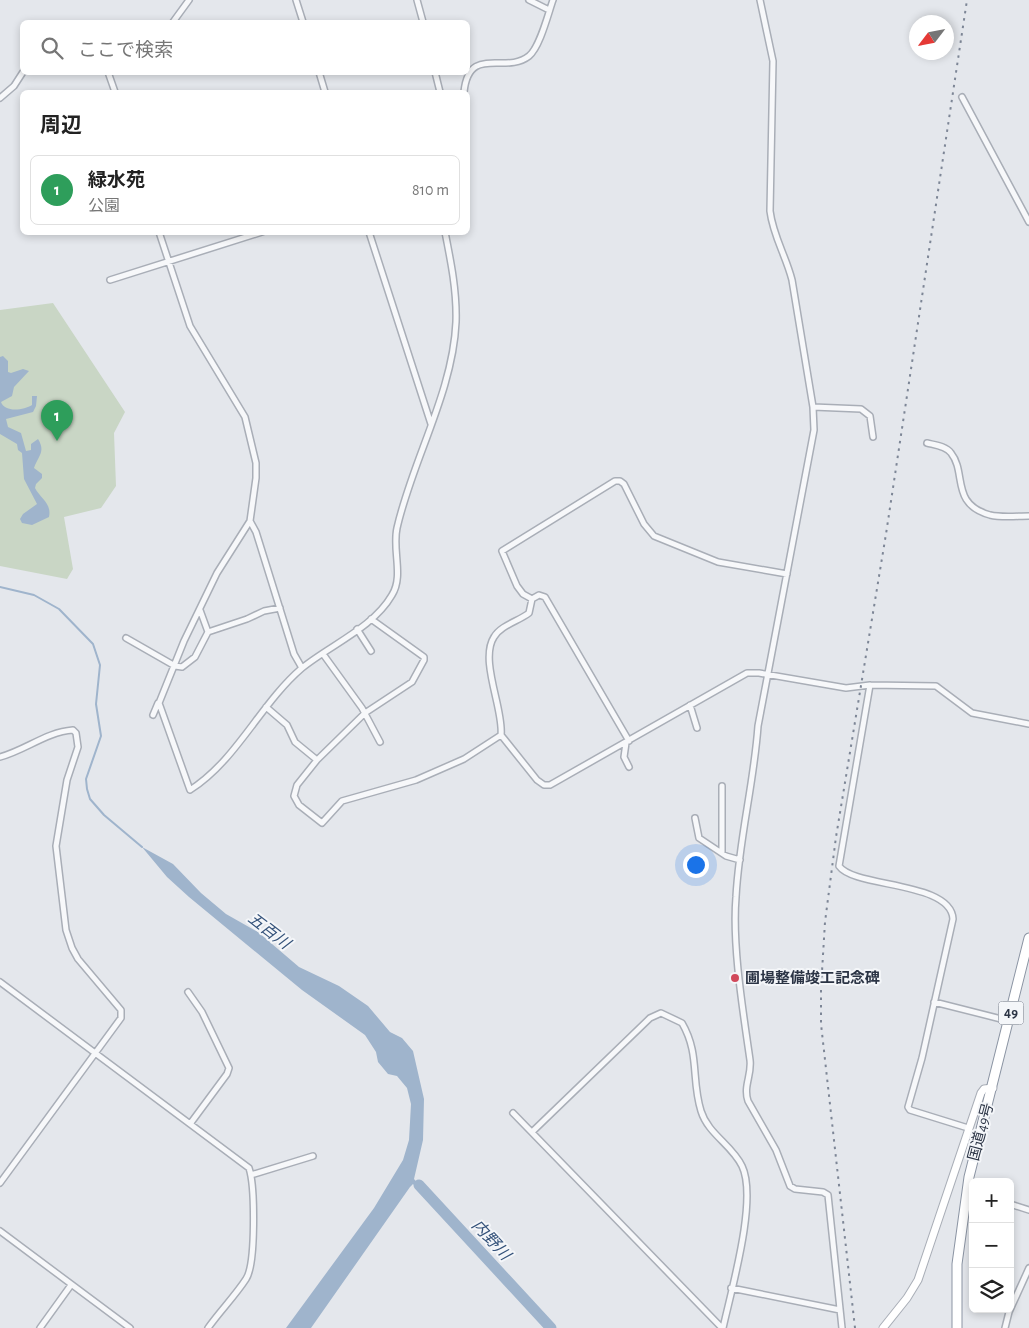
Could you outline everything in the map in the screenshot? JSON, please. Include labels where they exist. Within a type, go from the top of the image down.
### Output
[{"type":"highway","name":"国道49号","points":[[973,1178],[1029,938]]},
{"type":"highway","name":"国道49号","points":[[957,1328],[957,1264],[969,1197]]},
{"type":"main road","points":[[883,1328],[908,1298],[918,1280],[981,1093],[984,1089],[993,1088]]},
{"type":"street","points":[[174,20],[189,0]]},
{"type":"street","points":[[296,0],[302,20]]},
{"type":"street","points":[[417,0],[422,20]]},
{"type":"street","points":[[529,0],[549,10]]},
{"type":"street","points":[[470,73],[476,66],[487,62],[516,63],[532,54],[553,0]]},
{"type":"street","points":[[760,0],[773,61],[770,211],[775,235],[788,263],[792,280],[813,407],[814,438],[786,574],[758,726],[754,770],[735,898],[736,926],[750,1063],[746,1096],[776,1150],[789,1185],[795,1189],[824,1192],[828,1195],[842,1328]]},
{"type":"street","points":[[0,98],[14,86],[21,75]]},
{"type":"street","points":[[109,75],[113,90]]},
{"type":"street","points":[[320,75],[325,90]]},
{"type":"street","points":[[436,75],[440,90]]},
{"type":"street","points":[[464,90],[468,75]]},
{"type":"street","points":[[962,97],[1029,222]]},
{"type":"street","points":[[160,235],[190,326],[246,422],[256,463],[250,522],[294,654],[302,668]]},
{"type":"street","points":[[110,280],[253,235]]},
{"type":"street","points":[[370,235],[432,424]]},
{"type":"street","points":[[159,703],[190,790],[220,765],[266,707],[302,668],[357,630],[371,619],[389,600],[396,588],[394,542],[396,532],[432,424],[451,354],[456,324],[456,297],[446,235]]},
{"type":"street","points":[[813,407],[861,409],[870,416],[873,437]]},
{"type":"street","points":[[927,443],[951,453],[957,465],[964,496],[978,509],[992,515],[1029,516]]},
{"type":"street","points":[[532,599],[523,594],[517,586],[513,573],[502,554],[503,549],[618,480],[624,484],[644,524],[654,536],[718,562],[786,574]]},
{"type":"street","points":[[153,715],[184,641],[217,573],[250,522]]},
{"type":"street","points":[[629,767],[624,758],[627,742],[544,597],[539,595],[532,599],[529,613],[502,629],[492,642],[491,676],[501,735],[538,780],[547,786],[627,742],[744,675],[753,673],[769,674],[846,688],[870,685],[936,686],[972,713],[1029,724]]},
{"type":"street","points":[[126,638],[175,666],[182,668],[191,663],[208,632],[247,619],[264,611],[280,608]]},
{"type":"street","points":[[200,610],[208,632]]},
{"type":"street","points":[[371,619],[425,658],[412,682],[365,713],[317,760],[297,785],[294,796],[299,805],[322,823],[337,804],[346,799],[416,780],[464,759],[501,735]]},
{"type":"street","points":[[357,630],[371,652]]},
{"type":"street","points":[[323,654],[365,713],[380,742]]},
{"type":"street","points":[[870,685],[839,866],[842,870],[852,874],[912,888],[931,896],[951,912],[953,919],[908,1107],[910,1110],[968,1128]]},
{"type":"street","points":[[690,705],[697,728]]},
{"type":"street","points":[[266,707],[287,725],[295,742],[317,760]]},
{"type":"street","points":[[0,757],[25,749],[48,736],[72,730],[76,733],[78,747],[67,780],[56,846],[66,930],[78,959],[121,1010],[119,1023],[0,1183]]},
{"type":"street","points":[[722,786],[722,853]]},
{"type":"street","points":[[695,818],[699,838],[722,853],[740,860]]},
{"type":"street","points":[[0,982],[249,1168],[251,1175],[253,1262],[246,1280],[208,1328]]},
{"type":"street","points":[[188,992],[202,1012],[229,1068],[227,1074],[190,1124]]},
{"type":"street","points":[[934,1002],[1009,1021]]},
{"type":"street","points":[[532,1132],[650,1018],[661,1013],[680,1021],[693,1049],[697,1094],[704,1121],[734,1154],[741,1164],[746,1179],[745,1220],[722,1328]]},
{"type":"street","points":[[513,1113],[722,1328]]},
{"type":"street","points":[[251,1175],[313,1156]]},
{"type":"street","points":[[1014,1205],[1029,1210]]},
{"type":"street","points":[[0,1232],[130,1328]]},
{"type":"street","points":[[1004,1328],[1008,1312],[1029,1268]]},
{"type":"street","points":[[40,1328],[71,1285]]},
{"type":"street","points":[[731,1288],[840,1310]]},
{"type":"green space","points":[[53,303],[125,412],[114,433],[116,486],[101,508],[64,517],[73,569],[67,579],[0,566],[0,310]]},
{"type":"water","points":[[3,356],[8,361],[8,372],[11,373],[23,369],[29,371],[14,387],[12,396],[1,402],[3,405],[6,408],[15,410],[24,408],[32,405],[32,396],[37,396],[33,412],[6,419],[8,427],[21,433],[26,451],[31,450],[31,444],[38,439],[41,447],[34,468],[42,474],[42,478],[35,488],[49,508],[49,517],[32,525],[22,523],[20,519],[23,514],[37,504],[24,479],[22,453],[18,450],[17,444],[0,434],[0,357]]},
{"type":"water","points":[[142,847],[173,864],[201,893],[226,914],[258,932],[299,967],[339,986],[368,1006],[390,1032],[402,1038],[413,1051],[424,1099],[423,1140],[414,1179],[428,1195],[413,1184],[410,1187],[311,1328],[286,1328],[374,1208],[403,1160],[409,1140],[411,1104],[407,1088],[397,1076],[388,1074],[378,1062],[376,1052],[365,1035],[302,990],[189,897],[167,877]]},
{"type":"waterway","name":"五百川","points":[[0,587],[34,595],[59,609],[93,644],[100,665],[96,704],[101,736],[86,779],[87,789],[90,799],[104,815],[142,847]]},
{"type":"waterway","name":"内野川","points":[[419,1185],[551,1328]]},
{"type":"railway","points":[[855,1328],[821,1024],[825,922],[836,837],[886,534],[967,0]]},
{"type":"place","name":"緑水苑","points":[[57,441]]},
{"type":"place","name":"圃場整備竣工記念碑","points":[[735,978]]}]
